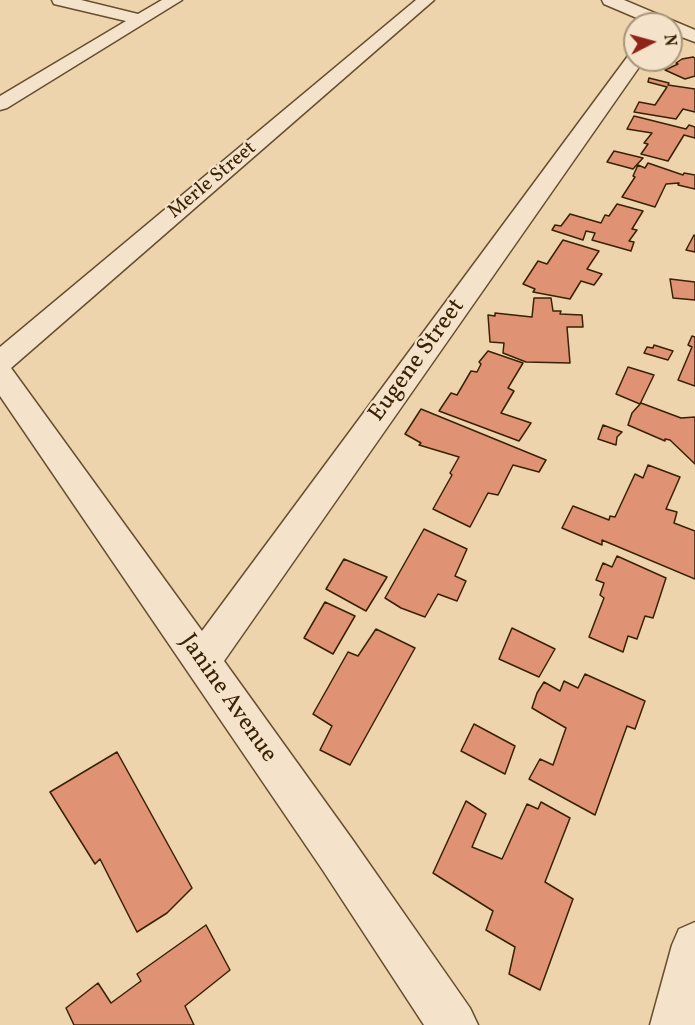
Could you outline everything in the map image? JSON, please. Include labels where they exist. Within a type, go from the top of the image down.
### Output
[{"type":"street","points":[[60,0],[141,20]]},
{"type":"street","points":[[0,104],[174,0]]},
{"type":"street","name":"Merle Street","points":[[0,362],[426,0]]},
{"type":"street","points":[[610,0],[638,12]]},
{"type":"street","points":[[671,12],[673,8]]},
{"type":"street","name":"Eugene Street","points":[[201,662],[626,72]]},
{"type":"street","name":"Janine Avenue","points":[[0,374],[337,854],[453,1025]]},
{"type":"street","points":[[675,1025],[695,945]]},
{"type":"building","points":[[695,58],[695,76],[685,79],[669,72],[683,72],[683,59]]},
{"type":"building","points":[[649,78],[669,83],[668,85],[695,89],[695,112],[683,109],[676,119],[634,112],[639,102],[655,105],[667,87],[648,82]]},
{"type":"building","points":[[634,116],[686,129],[689,125],[695,127],[695,138],[684,135],[668,161],[641,154],[648,144],[644,143],[652,133],[627,129]]},
{"type":"building","points":[[614,151],[643,158],[633,169],[607,162]]},
{"type":"building","points":[[648,163],[683,175],[684,173],[695,175],[695,189],[678,185],[679,183],[666,184],[655,207],[622,197],[635,177],[633,176],[638,165],[645,168]]},
{"type":"building","points":[[617,204],[643,211],[632,229],[637,230],[629,241],[634,242],[631,251],[592,240],[595,233],[586,231],[583,240],[552,230],[555,225],[561,226],[570,214],[601,223],[605,215],[609,216]]},
{"type":"building","points":[[695,236],[695,252],[686,250]]},
{"type":"building","points":[[563,240],[599,251],[587,269],[602,274],[594,285],[581,281],[570,299],[533,292],[535,289],[523,284],[538,261],[547,264]]},
{"type":"building","points":[[670,279],[695,282],[695,300],[673,298]]},
{"type":"building","points":[[534,298],[551,298],[553,311],[561,311],[560,314],[582,315],[583,327],[567,327],[570,363],[526,362],[503,353],[504,343],[490,342],[488,315],[495,316],[495,313],[532,317]]},
{"type":"building","points":[[692,336],[695,337],[695,386],[678,380],[692,347],[688,345]]},
{"type":"building","points":[[654,345],[673,351],[668,360],[644,353],[647,347],[653,348]]},
{"type":"building","points":[[488,351],[523,363],[508,388],[514,391],[501,413],[531,423],[519,441],[439,411],[451,393],[457,395],[471,371],[477,372],[481,364],[479,362]]},
{"type":"building","points":[[628,367],[654,375],[640,404],[616,394]]},
{"type":"building","points":[[641,403],[681,418],[695,417],[695,464],[670,440],[665,439],[665,441],[628,425],[632,413]]},
{"type":"building","points":[[421,409],[546,460],[539,472],[513,465],[498,495],[488,493],[470,527],[433,509],[459,457],[419,445],[421,443],[405,434]]},
{"type":"building","points":[[603,425],[622,432],[617,437],[616,445],[598,439]]},
{"type":"building","points":[[648,465],[680,477],[666,509],[677,512],[674,523],[695,531],[695,579],[602,540],[602,545],[562,528],[573,506],[609,520],[610,516],[615,517],[635,474],[643,478]]},
{"type":"building","points":[[424,529],[467,549],[455,576],[466,581],[457,601],[438,594],[425,617],[401,608],[385,598]]},
{"type":"building","points":[[617,556],[666,578],[653,618],[645,616],[637,639],[628,636],[623,652],[589,637],[604,598],[600,595],[604,583],[596,580],[603,563],[612,567]]},
{"type":"building","points":[[344,559],[387,577],[366,611],[326,589]]},
{"type":"building","points":[[325,602],[355,616],[333,654],[304,638]]},
{"type":"building","points":[[512,628],[555,649],[539,677],[499,659]]},
{"type":"building","points":[[376,629],[415,648],[350,765],[320,750],[332,726],[313,714],[348,652],[358,656]]},
{"type":"building","points":[[585,674],[645,701],[635,729],[627,726],[595,815],[529,779],[540,759],[553,765],[566,728],[532,708],[537,693],[544,682],[560,691],[564,681],[578,688]]},
{"type":"building","points":[[474,724],[515,746],[505,774],[461,751]]},
{"type":"building","points":[[117,752],[192,888],[167,913],[137,932],[100,859],[95,864],[50,792]]},
{"type":"building","points":[[466,801],[486,814],[472,847],[502,859],[527,804],[538,809],[541,802],[570,818],[545,882],[573,899],[540,990],[509,974],[515,947],[486,930],[493,911],[433,873]]},
{"type":"building","points":[[206,925],[230,970],[185,1006],[194,1025],[74,1025],[66,1008],[98,983],[111,1003],[141,981],[137,974]]}]
